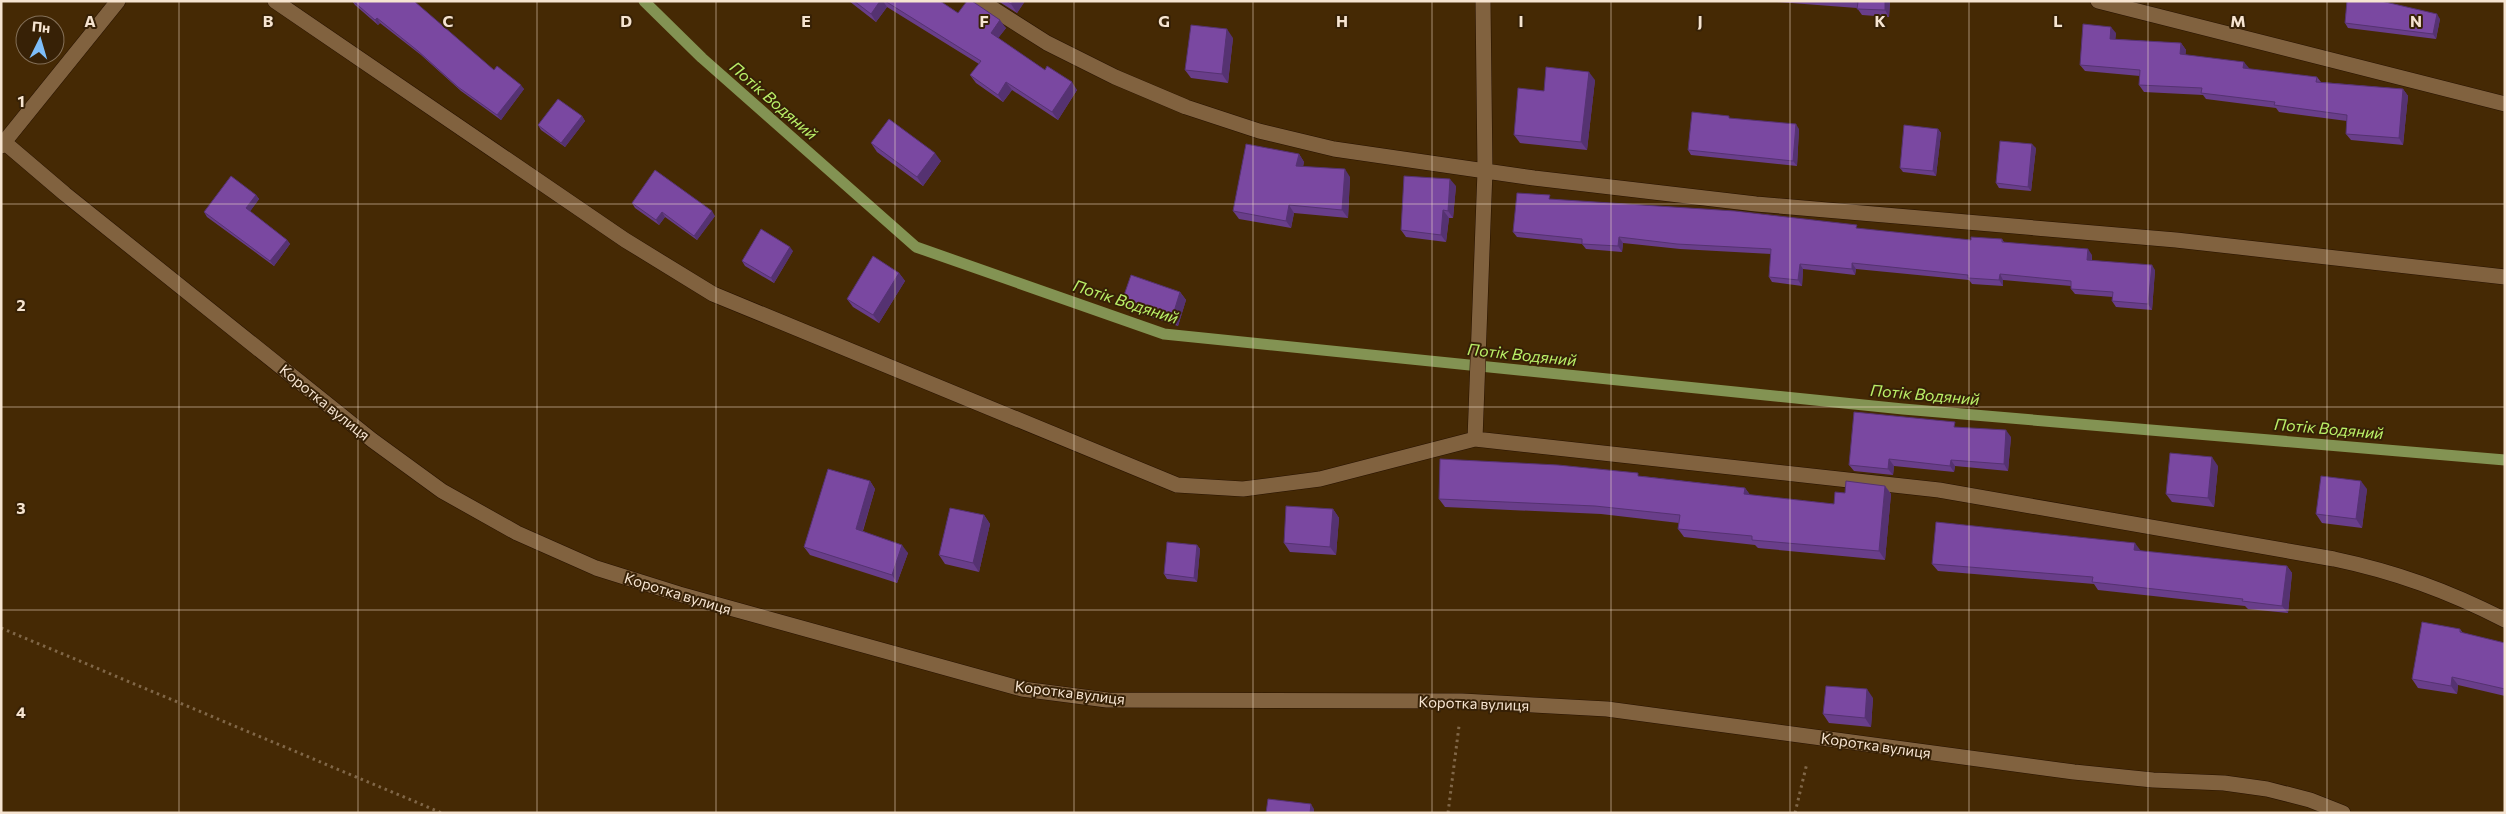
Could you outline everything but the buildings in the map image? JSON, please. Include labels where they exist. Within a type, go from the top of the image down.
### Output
[{"type":"street","points":[[3,144],[118,1]]},
{"type":"street","points":[[275,1],[617,235],[713,294],[1177,485],[1243,489],[1320,479],[1475,439],[1939,490],[2334,558],[2380,568],[2424,583],[2505,620]]},
{"type":"street","points":[[981,1],[1047,42],[1115,77],[1186,107],[1259,131],[1334,149],[1485,172],[1756,204],[2176,240],[2505,277]]},
{"type":"street","points":[[1475,439],[1485,172],[1483,1]]},
{"type":"street","points":[[2098,1],[2505,104]]},
{"type":"street","name":"Коротка вулиця","points":[[3,144],[357,427],[442,491],[517,534],[596,568],[688,597],[1022,689],[1107,700],[1462,701],[1607,709],[2074,772],[2153,780],[2224,783],[2267,789],[2310,800],[2342,813]]},
{"type":"path","points":[[1,628],[442,813]]},
{"type":"path","points":[[1448,813],[1462,701]]},
{"type":"path","points":[[1796,813],[1814,736]]},
{"type":"waterway","name":"Потік Водяний","points":[[644,1],[702,58],[916,247],[1164,334],[1903,409],[2505,460]]}]
